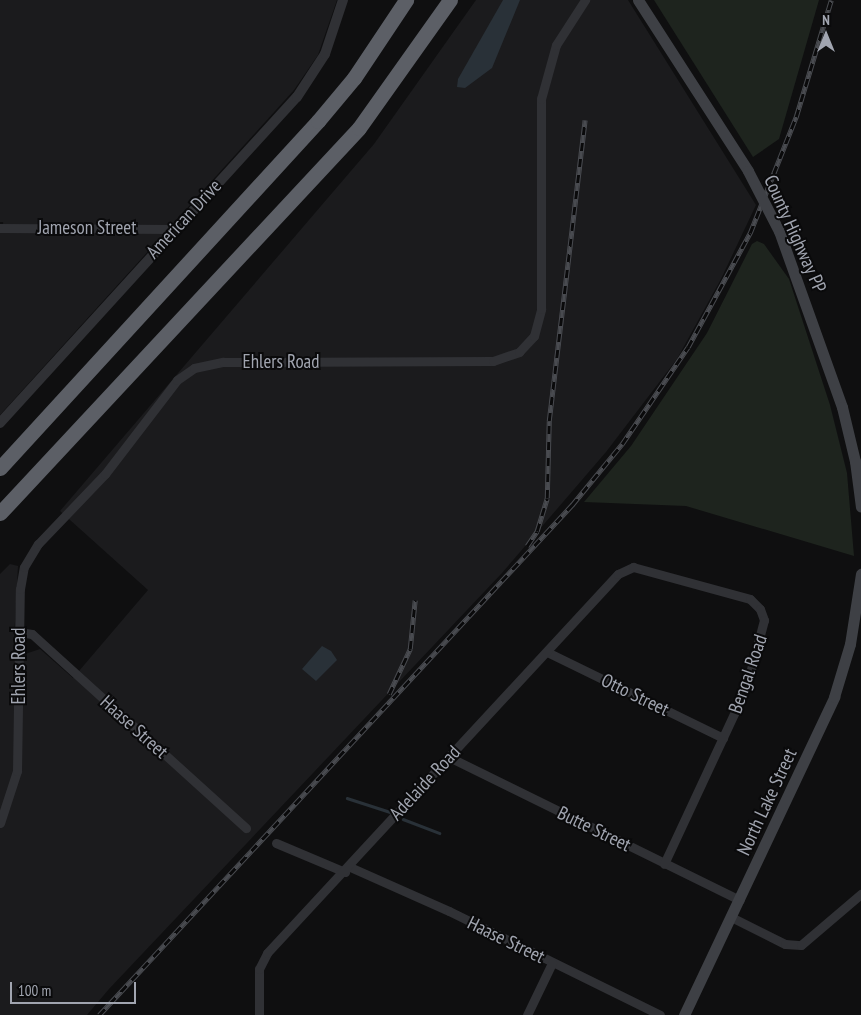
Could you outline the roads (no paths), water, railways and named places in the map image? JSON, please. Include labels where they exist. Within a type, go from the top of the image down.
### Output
[{"type":"highway","points":[[0,468],[318,121],[354,78],[406,0]]},
{"type":"highway","points":[[0,513],[358,128],[450,0]]},
{"type":"main road","name":"County Highway PP","points":[[638,0],[748,171],[779,231],[842,407],[855,461],[861,507]]},
{"type":"main road","points":[[860,598],[861,574]]},
{"type":"main road","name":"North Lake Street","points":[[684,1015],[740,900],[834,697],[850,644],[860,598]]},
{"type":"street","name":"American Drive","points":[[0,423],[312,77],[331,41],[343,0]]},
{"type":"street","name":"Ehlers Road","points":[[0,823],[18,771],[21,580],[30,555],[99,481],[164,396],[190,371],[223,362],[493,361],[509,357],[527,345],[538,326],[541,309],[541,99],[556,45],[585,0]]},
{"type":"street","name":"Jameson Street","points":[[0,228],[174,229]]},
{"type":"street","name":"Adelaide Road","points":[[259,1015],[258,978],[262,961],[618,574],[628,568]]},
{"type":"street","name":"Bengal Road","points":[[628,568],[640,568],[744,597],[760,609],[763,632],[746,688],[664,864]]},
{"type":"street","name":"Haase Street","points":[[19,632],[32,634],[246,828]]},
{"type":"street","name":"Otto Street","points":[[547,652],[724,738]]},
{"type":"street","name":"Butte Street","points":[[449,757],[740,900]]},
{"type":"street","name":"Haase Street","points":[[276,844],[348,869],[660,1015]]},
{"type":"street","points":[[731,917],[786,944],[801,945],[861,894]]},
{"type":"street","points":[[527,1015],[552,963]]},
{"type":"waterway","points":[[347,798],[390,812]]},
{"type":"waterway","points":[[403,819],[439,833]]},
{"type":"railway","points":[[99,1015],[572,505],[622,444],[688,347],[750,233],[796,117],[831,0]]},
{"type":"railway","points":[[527,546],[537,531],[547,498],[549,421],[585,120]]},
{"type":"railway","points":[[389,694],[410,649],[415,600]]}]
